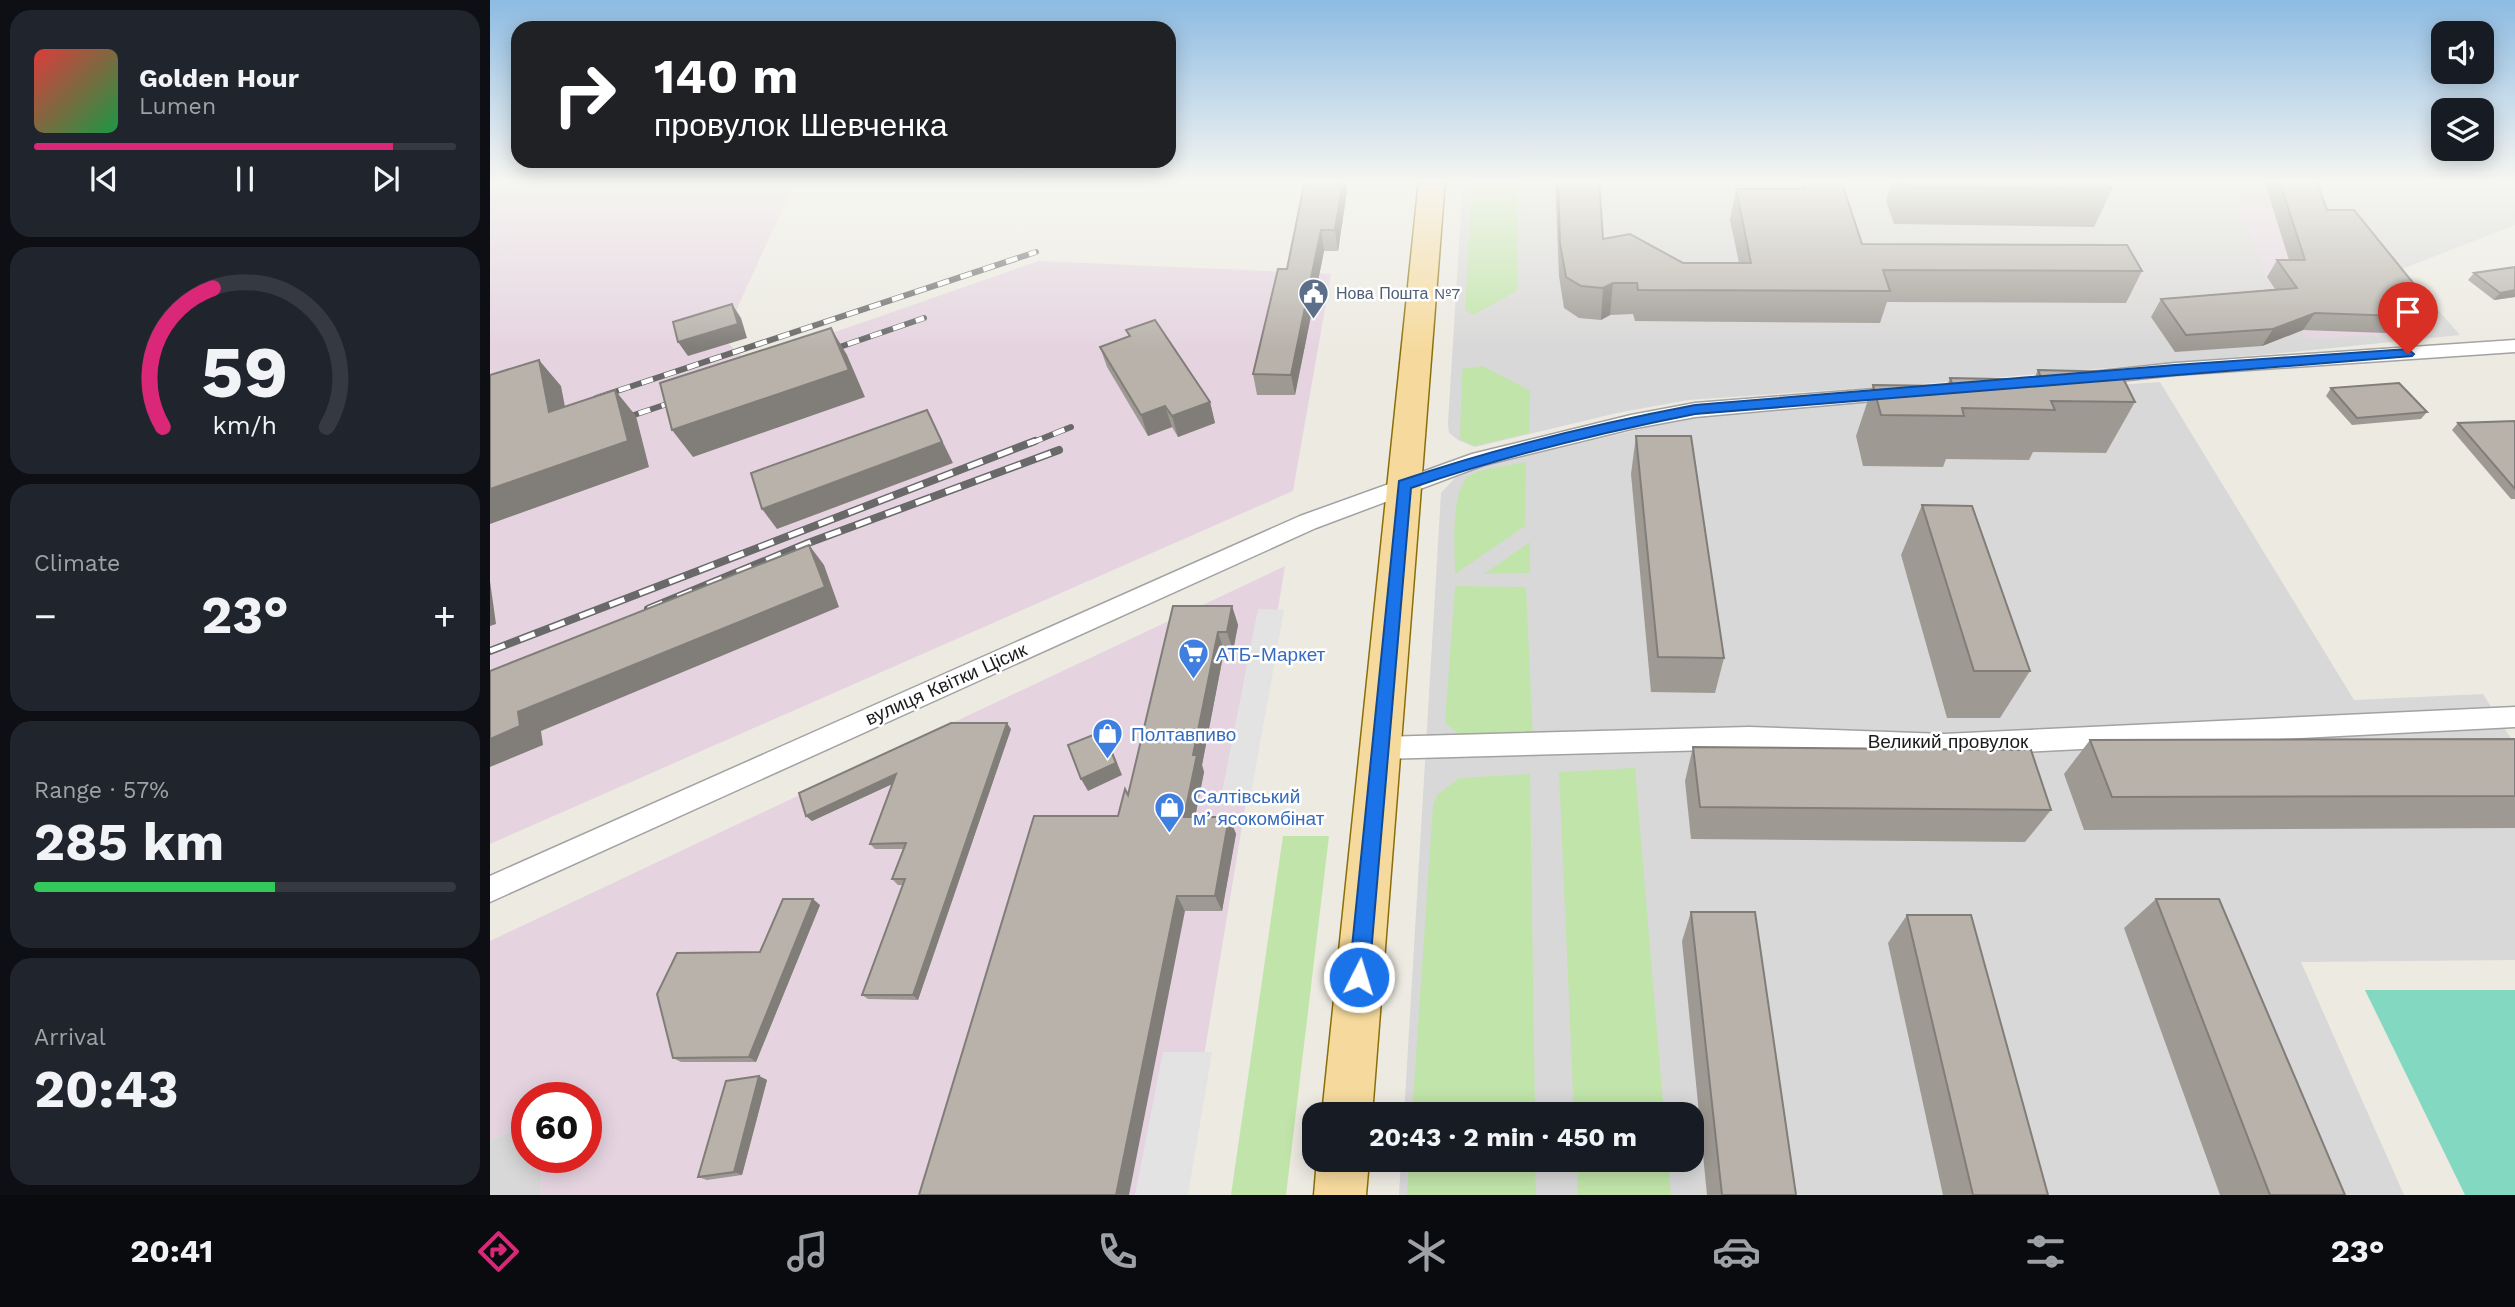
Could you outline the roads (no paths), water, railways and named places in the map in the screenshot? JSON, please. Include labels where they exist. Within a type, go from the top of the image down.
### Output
[{"type":"main road","points":[[1348,1102],[1427,236]]},
{"type":"main road","points":[[1340,1195],[1342,1172]]},
{"type":"street","points":[[2072,379],[2189,368],[2515,346]]},
{"type":"street","name":"вулиця Квітки Цісик","points":[[490,889],[1308,522],[1404,485],[1490,456],[1695,410],[1913,392]]},
{"type":"street","name":"Великий провулок","points":[[1380,748],[1749,738],[1944,746],[2515,718]]},
{"type":"railway","points":[[596,398],[1036,252]]},
{"type":"railway","points":[[825,352],[924,318]]},
{"type":"railway","points":[[616,421],[685,398]]},
{"type":"railway","points":[[1031,443],[1071,427]]},
{"type":"railway","points":[[490,651],[1035,441]]},
{"type":"railway","points":[[648,609],[808,543],[1059,450]]},
{"type":"place","name":"Нова Пошта №7","points":[[1313,320]]},
{"type":"place","name":"АТБ-Маркет","points":[[1193,681]]},
{"type":"place","name":"Полтавпиво","points":[[1108,761]]},
{"type":"place","name":"Салтівський мʼясокомбінат","points":[[1170,834]]}]
